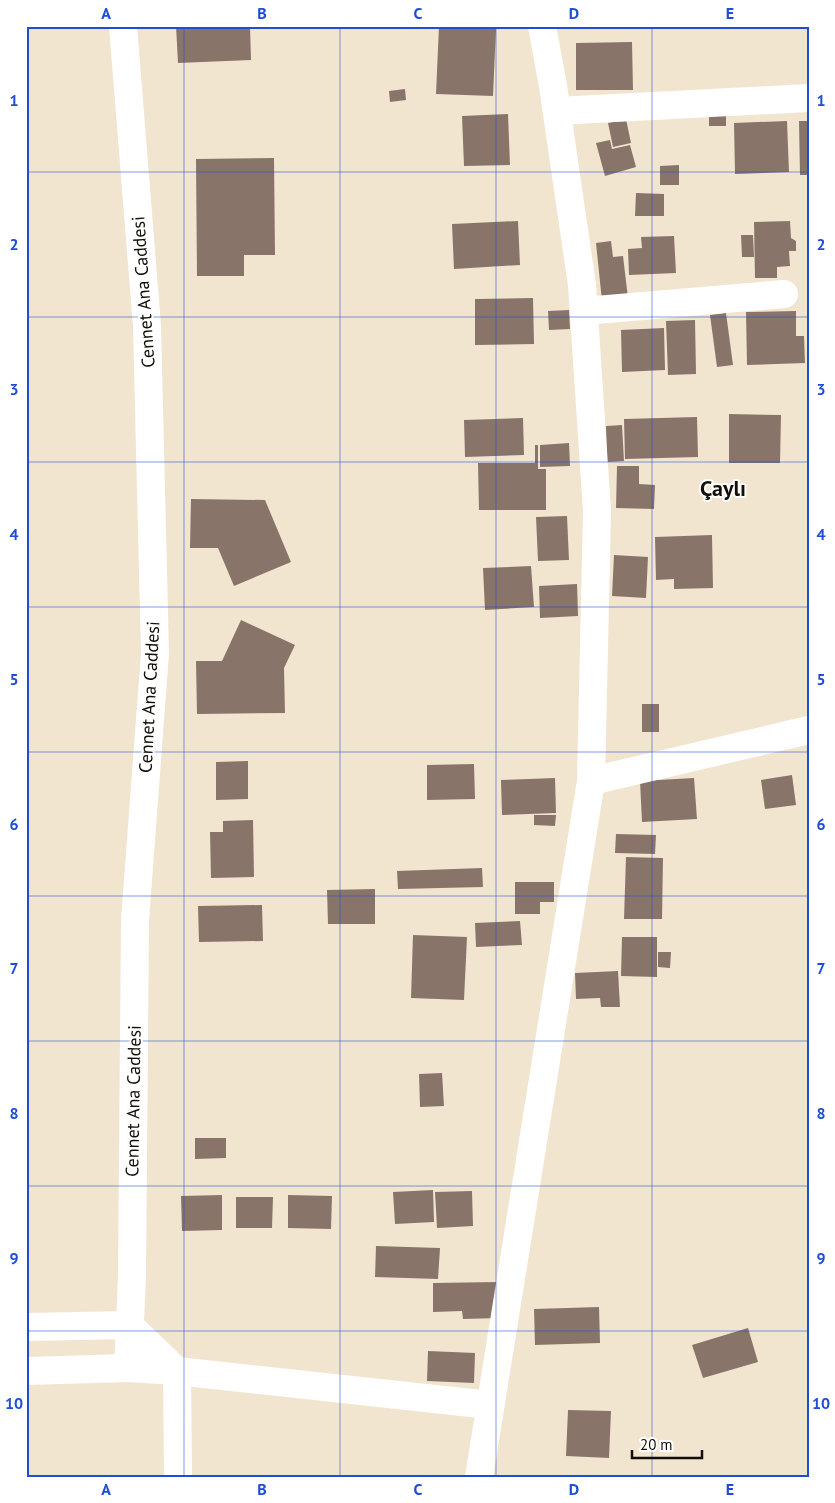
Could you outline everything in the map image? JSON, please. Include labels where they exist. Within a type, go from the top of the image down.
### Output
[{"type":"street","name":"Cennet Ana Caddesi","points":[[123,26],[147,326],[154,653],[135,920],[132,1276],[128,1368]]},
{"type":"street","points":[[479,1477],[592,782],[597,511],[584,311],[557,110],[542,26]]},
{"type":"street","points":[[557,110],[809,98]]},
{"type":"street","points":[[584,311],[784,294]]},
{"type":"street","points":[[592,782],[809,730]]},
{"type":"street","points":[[26,1327],[129,1325],[177,1371],[178,1477]]},
{"type":"street","points":[[26,1371],[128,1368],[177,1371],[490,1404]]},
{"type":"building","points":[[176,26],[250,26],[251,60],[178,63]]},
{"type":"building","points":[[439,26],[496,28],[493,96],[436,94]]},
{"type":"building","points":[[632,42],[633,90],[576,90],[576,43]]},
{"type":"building","points":[[405,89],[406,100],[390,102],[389,91]]},
{"type":"building","points":[[726,107],[726,126],[709,126],[709,108]]},
{"type":"building","points":[[508,114],[510,165],[464,166],[462,116]]},
{"type":"building","points":[[626,119],[631,143],[613,147],[608,123]]},
{"type":"building","points":[[787,121],[789,172],[735,174],[734,123]]},
{"type":"building","points":[[799,121],[809,121],[809,175],[800,175]]},
{"type":"building","points":[[610,140],[612,149],[630,145],[636,167],[605,176],[596,143]]},
{"type":"building","points":[[274,158],[275,255],[244,255],[244,276],[197,276],[196,159]]},
{"type":"building","points":[[679,165],[679,185],[660,185],[660,166]]},
{"type":"building","points":[[636,193],[664,194],[664,216],[635,216]]},
{"type":"building","points":[[518,221],[520,265],[454,269],[452,224]]},
{"type":"building","points":[[790,221],[791,238],[796,241],[796,251],[789,251],[790,266],[777,267],[777,278],[755,278],[754,222]]},
{"type":"building","points":[[741,235],[753,235],[754,257],[742,257]]},
{"type":"building","points":[[674,236],[676,273],[629,275],[628,249],[642,248],[641,237]]},
{"type":"building","points":[[611,241],[613,257],[623,256],[628,298],[602,301],[596,243]]},
{"type":"building","points":[[533,298],[534,344],[475,345],[475,299]]},
{"type":"building","points":[[569,310],[570,329],[549,330],[548,311]]},
{"type":"building","points":[[796,311],[796,336],[804,336],[805,363],[747,365],[746,312]]},
{"type":"building","points":[[726,313],[733,365],[717,367],[710,315]]},
{"type":"building","points":[[695,320],[696,374],[668,375],[666,321]]},
{"type":"building","points":[[664,328],[665,370],[622,372],[621,330]]},
{"type":"building","points":[[729,414],[781,415],[780,463],[729,463]]},
{"type":"building","points":[[697,417],[698,457],[625,459],[624,419]]},
{"type":"building","points":[[523,418],[524,455],[465,457],[464,420]]},
{"type":"building","points":[[622,425],[624,461],[607,462],[606,426]]},
{"type":"building","points":[[569,443],[570,466],[540,467],[540,445]]},
{"type":"building","points":[[535,445],[538,445],[538,469],[546,469],[546,510],[479,510],[478,463],[535,463]]},
{"type":"building","points":[[617,466],[639,466],[639,484],[655,485],[654,509],[616,508]]},
{"type":"building","points":[[191,499],[265,500],[291,562],[234,586],[218,548],[190,548]]},
{"type":"building","points":[[567,516],[569,560],[538,561],[536,517]]},
{"type":"building","points":[[712,535],[713,588],[674,589],[674,579],[656,580],[655,537]]},
{"type":"building","points":[[614,555],[648,557],[646,598],[612,596]]},
{"type":"building","points":[[531,566],[534,607],[485,610],[483,568]]},
{"type":"building","points":[[577,584],[578,616],[540,618],[539,586]]},
{"type":"building","points":[[241,620],[295,645],[284,668],[285,713],[197,714],[196,661],[222,661]]},
{"type":"building","points":[[642,704],[659,704],[659,732],[642,732]]},
{"type":"building","points":[[248,761],[248,799],[216,800],[216,762]]},
{"type":"building","points":[[474,764],[475,799],[427,800],[427,765]]},
{"type":"building","points":[[792,775],[796,805],[765,809],[761,780]]},
{"type":"building","points":[[555,778],[556,813],[502,815],[501,780]]},
{"type":"building","points":[[694,778],[697,819],[642,822],[640,781]]},
{"type":"building","points":[[534,815],[556,815],[555,826],[534,825]]},
{"type":"building","points":[[253,820],[254,877],[211,878],[210,832],[223,832],[223,821]]},
{"type":"building","points":[[616,834],[656,835],[655,854],[615,853]]},
{"type":"building","points":[[626,857],[663,858],[662,919],[624,919]]},
{"type":"building","points":[[482,868],[483,887],[398,889],[397,871]]},
{"type":"building","points":[[515,882],[554,882],[554,902],[540,902],[540,914],[515,914]]},
{"type":"building","points":[[375,889],[375,924],[328,924],[327,890]]},
{"type":"building","points":[[262,905],[263,941],[199,942],[198,906]]},
{"type":"building","points":[[520,921],[522,945],[476,947],[475,923]]},
{"type":"building","points":[[413,935],[467,937],[464,1000],[411,998]]},
{"type":"building","points":[[622,937],[657,937],[657,977],[621,976]]},
{"type":"building","points":[[658,952],[671,952],[670,968],[658,967]]},
{"type":"building","points":[[618,971],[620,1007],[601,1007],[600,998],[576,999],[575,973]]},
{"type":"building","points":[[442,1073],[444,1106],[420,1107],[419,1074]]},
{"type":"building","points":[[195,1138],[226,1138],[226,1158],[195,1159]]},
{"type":"building","points":[[433,1190],[434,1222],[395,1224],[393,1192]]},
{"type":"building","points":[[472,1191],[473,1226],[437,1228],[435,1192]]},
{"type":"building","points":[[222,1195],[222,1230],[182,1231],[181,1196]]},
{"type":"building","points":[[288,1195],[332,1196],[331,1229],[288,1228]]},
{"type":"building","points":[[236,1197],[273,1197],[272,1228],[236,1228]]},
{"type":"building","points":[[376,1246],[440,1248],[438,1279],[375,1277]]},
{"type":"building","points":[[498,1282],[499,1318],[463,1319],[462,1311],[433,1312],[433,1283]]},
{"type":"building","points":[[599,1307],[600,1343],[535,1345],[534,1309]]},
{"type":"building","points":[[748,1328],[758,1362],[703,1378],[692,1345]]},
{"type":"building","points":[[428,1351],[475,1353],[474,1383],[427,1381]]},
{"type":"building","points":[[568,1410],[611,1411],[609,1458],[566,1456]]},
{"type":"district","name":"Çaylı","points":[[723,488]]}]
